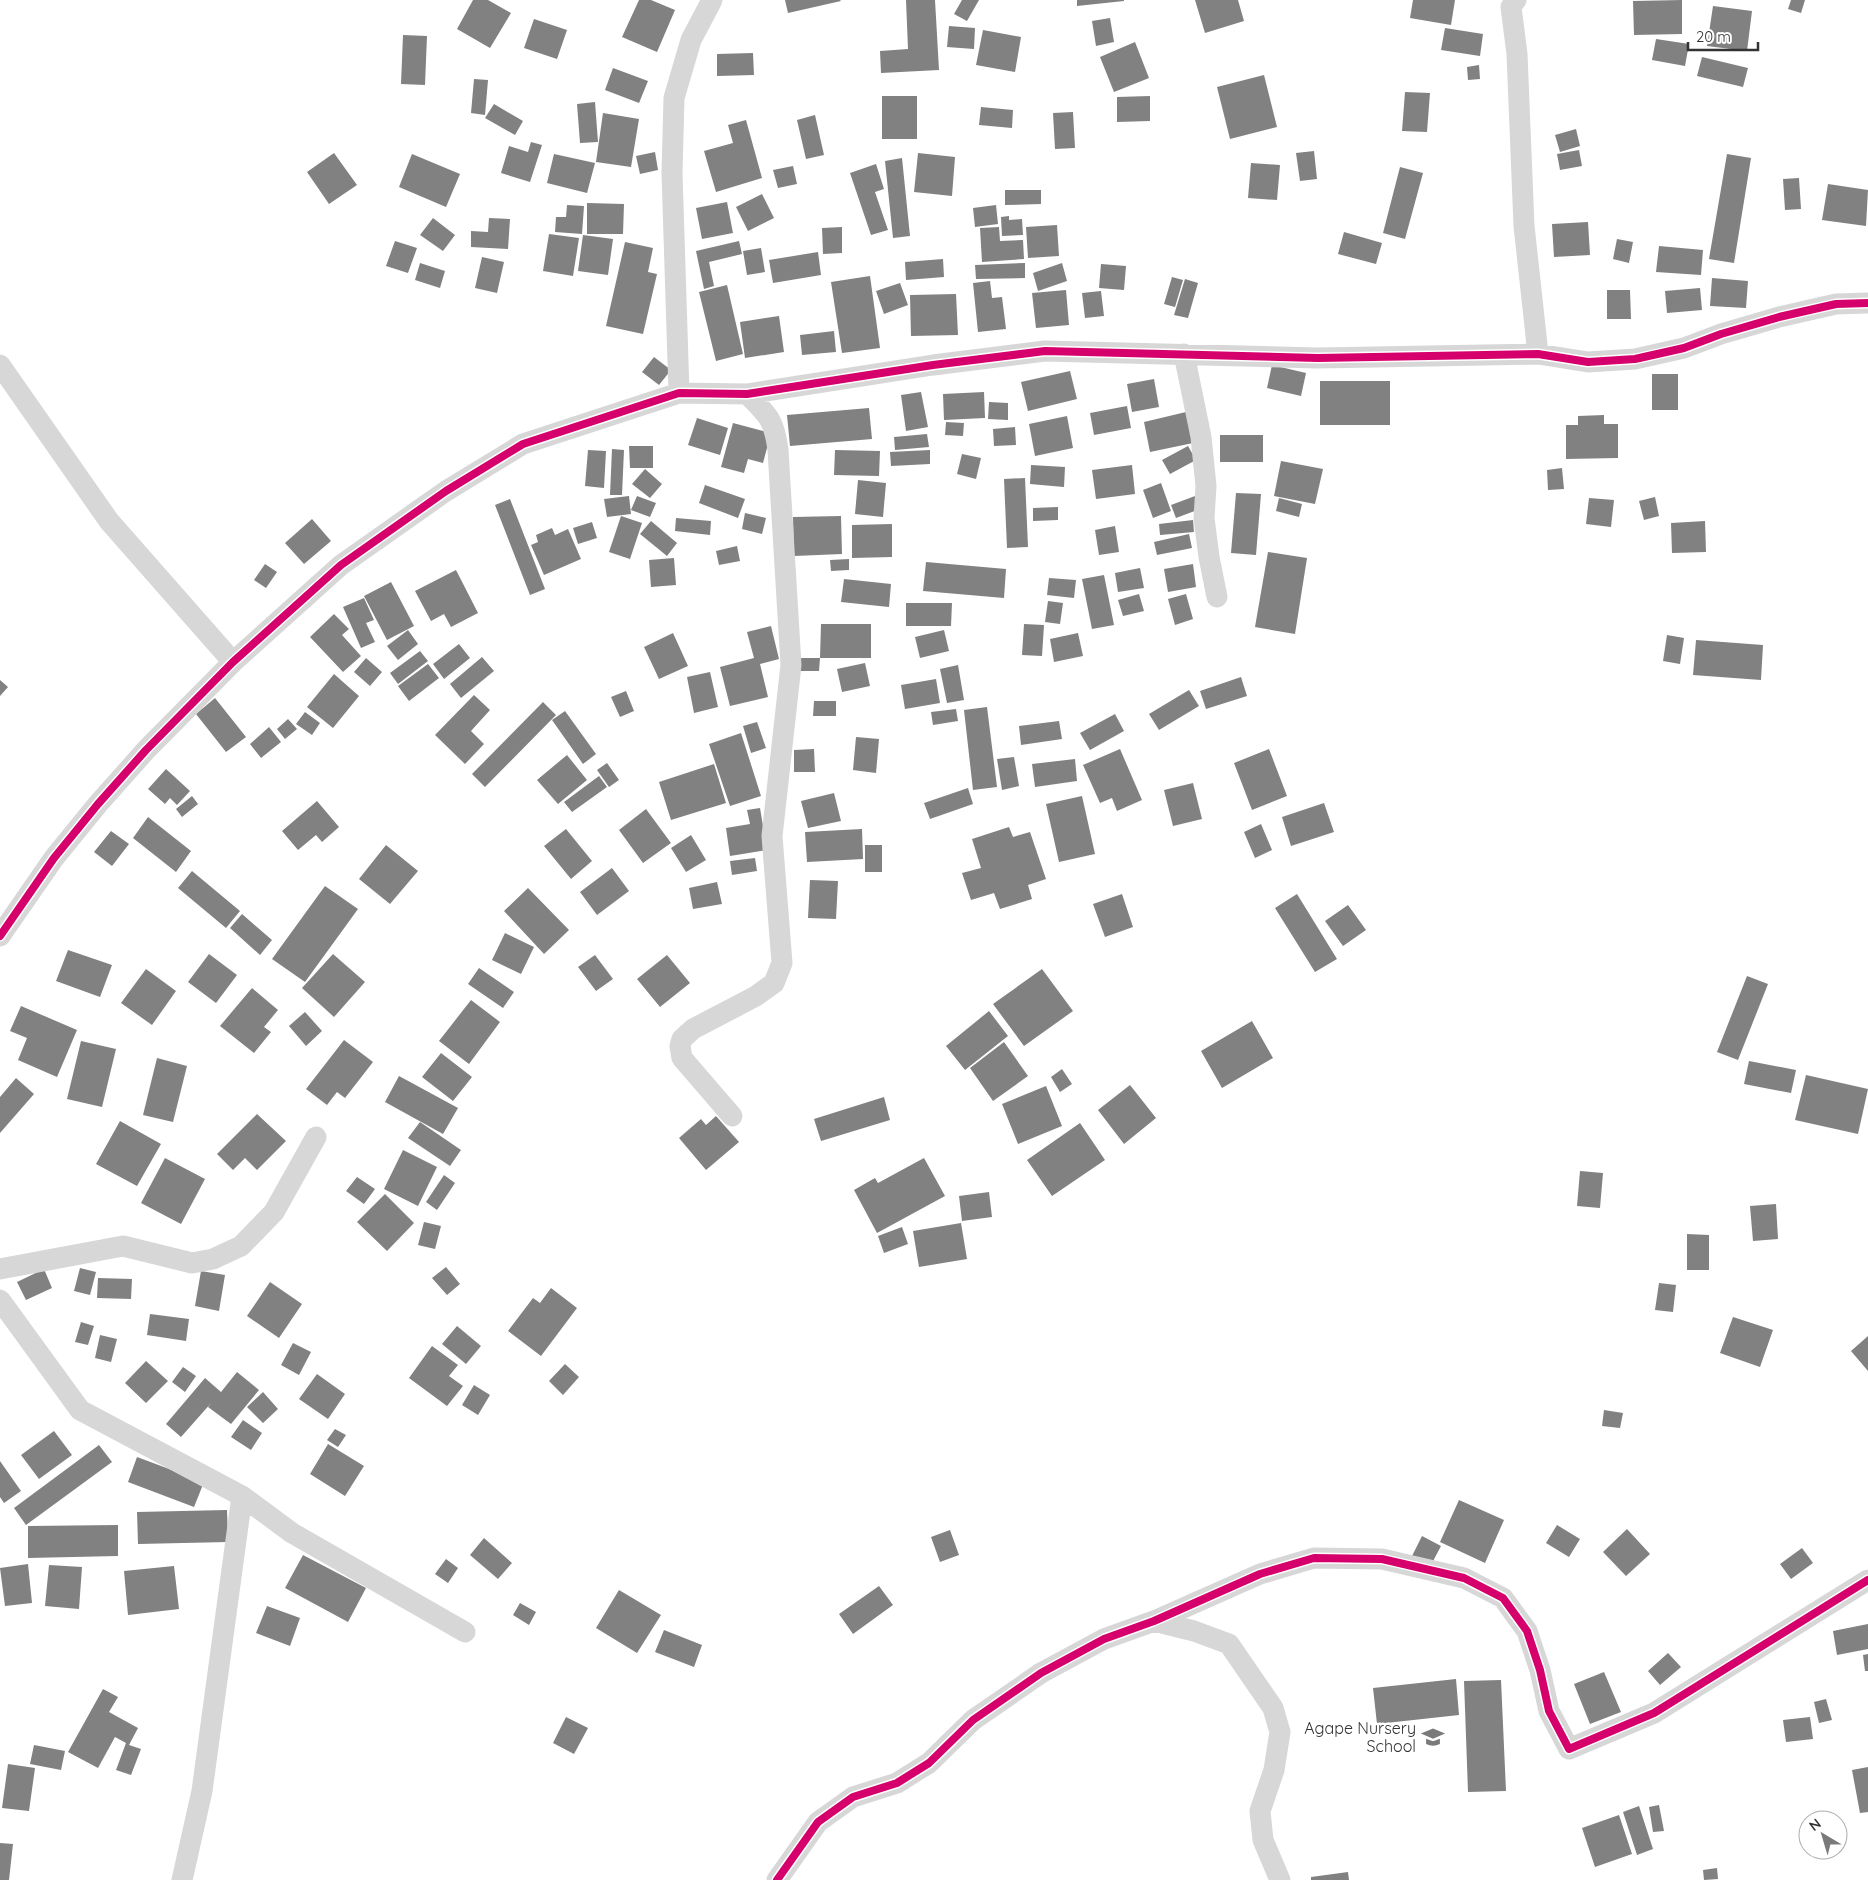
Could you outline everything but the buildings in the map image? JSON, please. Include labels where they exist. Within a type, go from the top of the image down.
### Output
[{"type":"street","points":[[678,393],[672,173],[674,98],[691,40],[712,0]]},
{"type":"street","points":[[1516,0],[1511,7],[1517,54],[1524,216],[1538,354]]},
{"type":"street","points":[[0,936],[54,858],[98,804],[146,750],[233,662],[341,565],[446,491],[523,444],[678,393],[747,394],[933,365],[1045,351],[1318,358],[1538,354],[1588,362],[1635,359],[1684,348],[1721,334],[1780,317],[1836,304],[1868,303]]},
{"type":"street","points":[[1184,354],[1201,437],[1206,486],[1204,518],[1208,556],[1217,597]]},
{"type":"street","points":[[0,365],[108,521],[233,662]]},
{"type":"street","points":[[732,1116],[682,1058],[680,1046],[682,1039],[693,1029],[756,996],[774,983],[782,963],[772,836],[791,665],[778,450],[775,427],[766,414],[747,394]]},
{"type":"street","points":[[0,1269],[123,1246],[192,1263],[213,1259],[241,1246],[274,1212],[316,1137]]},
{"type":"street","points":[[0,1300],[80,1410],[242,1496],[292,1533],[464,1632]]},
{"type":"street","points":[[182,1880],[202,1791],[242,1496]]},
{"type":"street","points":[[777,1880],[818,1822],[853,1797],[897,1783],[929,1763],[972,1720],[1041,1673],[1104,1639],[1154,1621],[1260,1574],[1314,1558],[1382,1559],[1464,1578],[1504,1598],[1527,1631],[1540,1670],[1549,1711],[1569,1749],[1654,1713],[1868,1580]]},
{"type":"street","points":[[1154,1621],[1194,1631],[1229,1644],[1273,1708],[1280,1732],[1274,1770],[1260,1811],[1263,1840],[1280,1880]]},
{"type":"cycle path","points":[[0,936],[54,858],[98,804],[146,750],[233,662],[341,565],[446,491],[523,444],[679,393],[747,394],[933,365],[1045,351],[1318,358],[1538,354],[1588,362],[1635,359],[1684,348],[1721,334],[1779,317],[1836,304],[1868,303]]},
{"type":"cycle path","points":[[777,1880],[818,1822],[853,1797],[897,1783],[929,1763],[973,1720],[1041,1673],[1104,1639],[1154,1621],[1260,1574],[1314,1558],[1382,1559],[1464,1578],[1503,1598],[1527,1631],[1540,1670],[1549,1711],[1569,1749],[1654,1713],[1868,1580]]},
{"type":"place","name":"Agape Nursery School","points":[[1433,1737]]}]
